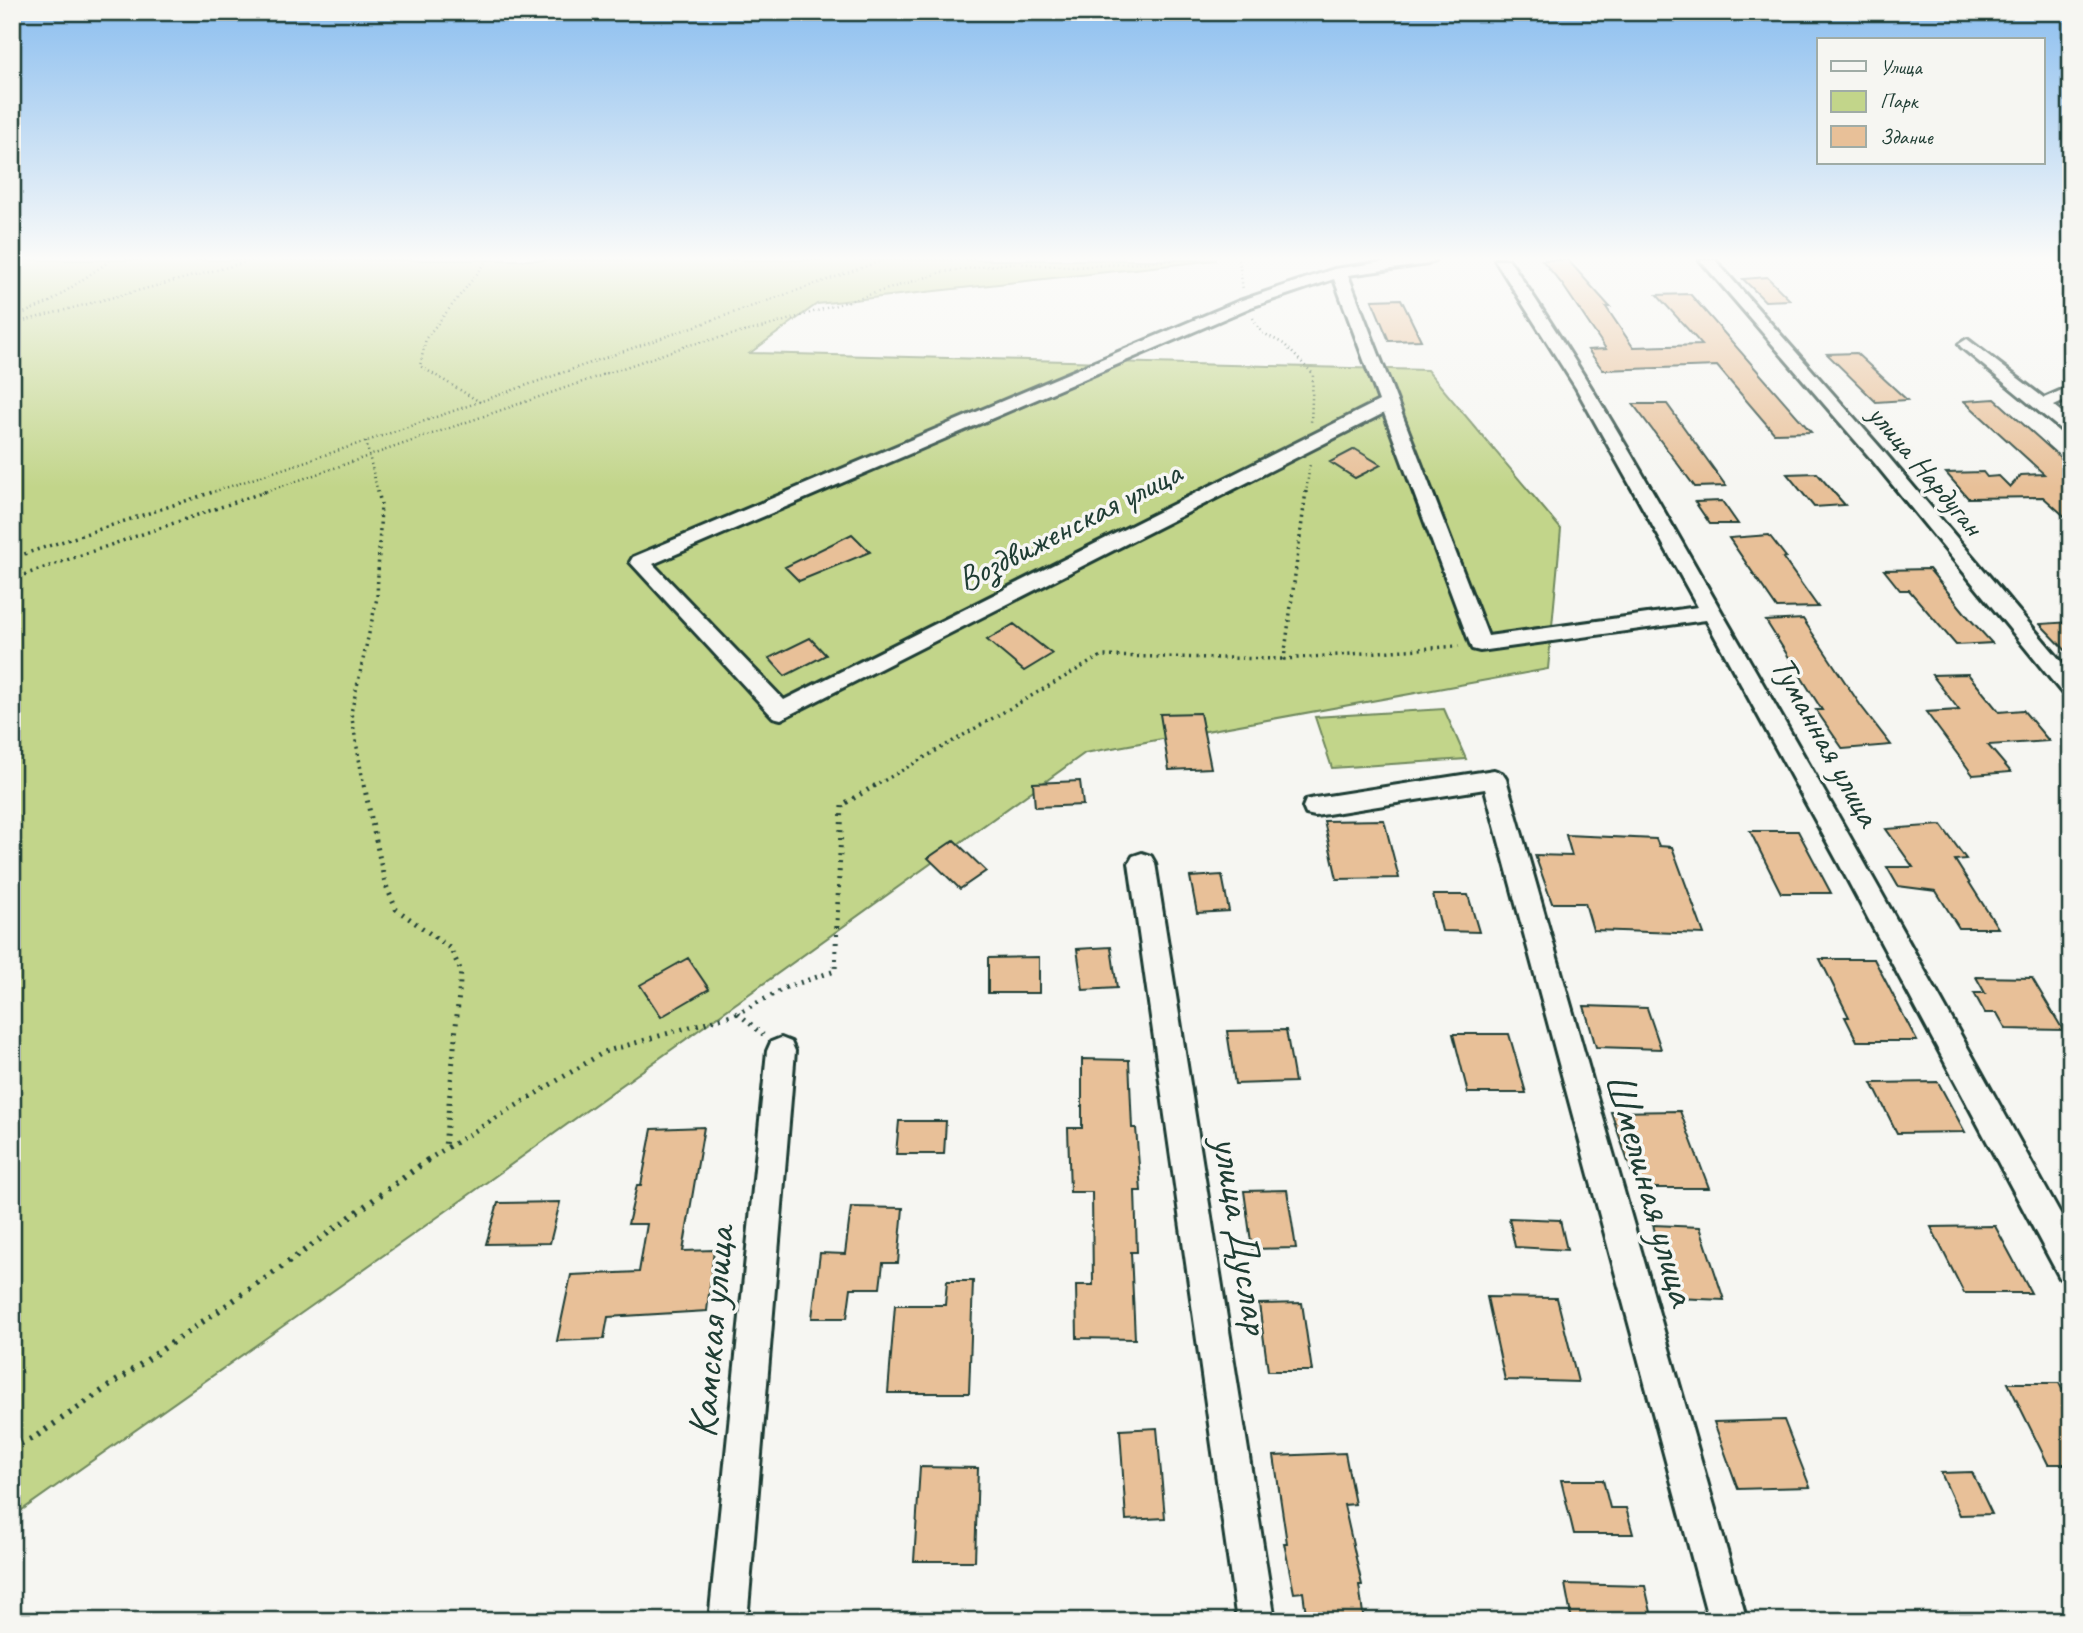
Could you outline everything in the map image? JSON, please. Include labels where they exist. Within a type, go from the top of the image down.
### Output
[{"type":"street","name":"Воздвиженская улица","points":[[1169,336],[640,562],[781,710],[1313,439],[1388,404]]},
{"type":"street","points":[[1363,336],[1480,644],[1712,612]]},
{"type":"street","name":"Туманная улица","points":[[1555,336],[1852,859],[2071,1267]]},
{"type":"street","name":"улица Нардуган","points":[[1774,336],[1879,457],[2071,688]]},
{"type":"street","points":[[1967,344],[2071,429]]},
{"type":"street","points":[[2043,405],[2071,391]]},
{"type":"street","name":"Шмелиная улица","points":[[1315,807],[1494,779],[1728,1621]]},
{"type":"street","name":"улица Дуслар","points":[[1142,863],[1256,1621]]},
{"type":"street","name":"Камская улица","points":[[728,1621],[781,1051]]},
{"type":"path","points":[[427,336],[420,366],[480,402]]},
{"type":"path","points":[[12,558],[366,442],[667,336]]},
{"type":"path","points":[[12,579],[689,345],[726,336]]},
{"type":"path","points":[[1269,336],[1284,344],[1313,374],[1310,418],[1313,439],[1284,659]]},
{"type":"path","points":[[366,442],[382,504],[377,598],[351,713],[368,809],[385,883],[396,909],[450,948],[461,971],[445,1147]]},
{"type":"path","points":[[12,1448],[35,1437],[282,1267],[445,1147],[604,1052],[737,1013],[787,987],[835,971],[842,805],[1101,656],[1284,659],[1480,644]]},
{"type":"path","points":[[737,1013],[781,1051]]},
{"type":"green space","points":[[12,336],[773,336],[750,353],[1427,370],[1561,529],[1548,669],[1085,753],[459,1202],[12,1517]]},
{"type":"green space","points":[[1444,709],[1466,759],[1332,768],[1315,717]]},
{"type":"building","points":[[1387,336],[1419,336],[1421,340],[1389,341]]},
{"type":"building","points":[[1597,336],[1626,336],[1633,347],[1702,345],[1694,336],[1727,336],[1811,432],[1774,433],[1717,366],[1603,370],[1588,350],[1606,349]]},
{"type":"building","points":[[1856,353],[1907,400],[1876,402],[1827,354]]},
{"type":"building","points":[[1995,399],[2071,467],[2071,522],[2043,497],[1968,498],[1946,473],[1983,472],[1987,477],[1999,476],[2010,487],[2021,475],[2044,474],[1964,401]]},
{"type":"building","points":[[1633,404],[1667,404],[1726,486],[1695,487]]},
{"type":"building","points":[[1355,449],[1381,465],[1355,478],[1330,462]]},
{"type":"building","points":[[1817,473],[1845,505],[1814,507],[1787,474]]},
{"type":"building","points":[[1722,501],[1738,524],[1710,524],[1695,502]]},
{"type":"building","points":[[852,534],[870,552],[799,581],[785,567]]},
{"type":"building","points":[[1769,535],[1818,607],[1777,608],[1729,538]]},
{"type":"building","points":[[1929,569],[1992,643],[1956,645],[1909,590],[1900,590],[1884,570]]},
{"type":"building","points":[[1803,619],[1861,706],[1891,745],[1843,749],[1816,710],[1822,710],[1766,621]]},
{"type":"building","points":[[2071,622],[2071,656],[2040,624]]},
{"type":"building","points":[[1014,624],[1052,654],[1024,671],[987,640]]},
{"type":"building","points":[[810,638],[826,655],[785,676],[769,658]]},
{"type":"building","points":[[1968,674],[1999,712],[2023,710],[2049,741],[1988,745],[2011,772],[1973,775],[1926,712],[1959,710],[1932,675]]},
{"type":"building","points":[[1200,713],[1211,768],[1169,770],[1160,714]]},
{"type":"building","points":[[1080,781],[1083,805],[1035,807],[1033,783]]},
{"type":"building","points":[[1384,820],[1399,878],[1337,879],[1324,821]]},
{"type":"building","points":[[1941,825],[1966,859],[1955,860],[1998,928],[1959,928],[1936,891],[1898,886],[1887,867],[1913,867],[1886,829]]},
{"type":"building","points":[[1750,831],[1798,831],[1831,893],[1781,893]]},
{"type":"building","points":[[1566,835],[1656,839],[1659,846],[1672,847],[1704,934],[1593,930],[1585,903],[1552,903],[1535,855],[1572,856]]},
{"type":"building","points":[[954,840],[986,871],[960,889],[928,858]]},
{"type":"building","points":[[1222,875],[1229,911],[1197,913],[1190,877]]},
{"type":"building","points":[[1433,895],[1468,895],[1479,932],[1442,931]]},
{"type":"building","points":[[1111,947],[1117,988],[1083,990],[1077,949]]},
{"type":"building","points":[[1039,957],[1039,993],[988,993],[988,958]]},
{"type":"building","points":[[688,958],[709,989],[661,1017],[640,985]]},
{"type":"building","points":[[1820,959],[1874,959],[1917,1041],[1857,1041],[1845,1017],[1849,1017]]},
{"type":"building","points":[[1976,977],[2032,978],[2063,1030],[2006,1029],[1997,1013],[1985,1013],[1974,993],[1985,993]]},
{"type":"building","points":[[1584,1006],[1647,1008],[1661,1049],[1596,1047]]},
{"type":"building","points":[[1286,1030],[1295,1082],[1235,1084],[1227,1031]]},
{"type":"building","points":[[1453,1034],[1509,1034],[1526,1093],[1468,1093]]},
{"type":"building","points":[[1082,1059],[1129,1060],[1132,1128],[1136,1128],[1141,1191],[1135,1191],[1137,1252],[1131,1252],[1135,1339],[1077,1338],[1076,1285],[1093,1285],[1092,1192],[1070,1192],[1068,1128],[1082,1128]]},
{"type":"building","points":[[1938,1082],[1965,1132],[1897,1133],[1872,1083]]},
{"type":"building","points":[[1680,1111],[1709,1188],[1637,1188],[1611,1112]]},
{"type":"building","points":[[899,1121],[946,1121],[944,1154],[896,1154]]},
{"type":"building","points":[[704,1127],[683,1251],[714,1250],[707,1311],[608,1317],[604,1339],[557,1341],[571,1275],[639,1272],[647,1224],[628,1224],[637,1185],[641,1185],[652,1129]]},
{"type":"building","points":[[1287,1190],[1296,1248],[1252,1249],[1244,1191]]},
{"type":"building","points":[[560,1202],[550,1243],[486,1244],[498,1203]]},
{"type":"building","points":[[851,1207],[903,1208],[898,1263],[883,1263],[880,1288],[851,1288],[847,1318],[812,1318],[820,1253],[845,1254]]},
{"type":"building","points":[[1509,1218],[1560,1220],[1567,1250],[1515,1247]]},
{"type":"building","points":[[1653,1225],[1700,1227],[1724,1300],[1675,1298]]},
{"type":"building","points":[[1995,1226],[2031,1293],[1964,1293],[1931,1227]]},
{"type":"building","points":[[947,1281],[973,1281],[969,1393],[888,1393],[895,1305],[945,1305]]},
{"type":"building","points":[[1487,1297],[1557,1298],[1578,1382],[1505,1380]]},
{"type":"building","points":[[1302,1303],[1312,1371],[1268,1371],[1259,1304]]},
{"type":"building","points":[[2008,1383],[2059,1383],[2071,1406],[2071,1464],[2048,1464]]},
{"type":"building","points":[[1784,1420],[1810,1487],[1738,1489],[1714,1422]]},
{"type":"building","points":[[1157,1428],[1165,1518],[1126,1520],[1120,1430]]},
{"type":"building","points":[[1345,1453],[1355,1504],[1344,1505],[1362,1585],[1359,1585],[1364,1621],[1307,1621],[1303,1592],[1294,1593],[1284,1543],[1287,1543],[1274,1456]]},
{"type":"building","points":[[920,1467],[978,1468],[975,1561],[914,1561]]},
{"type":"building","points":[[1972,1472],[1992,1514],[1960,1515],[1941,1473]]},
{"type":"building","points":[[1561,1480],[1603,1480],[1610,1508],[1626,1508],[1633,1534],[1574,1534]]},
{"type":"building","points":[[1565,1584],[1645,1586],[1653,1621],[1572,1621]]}]
